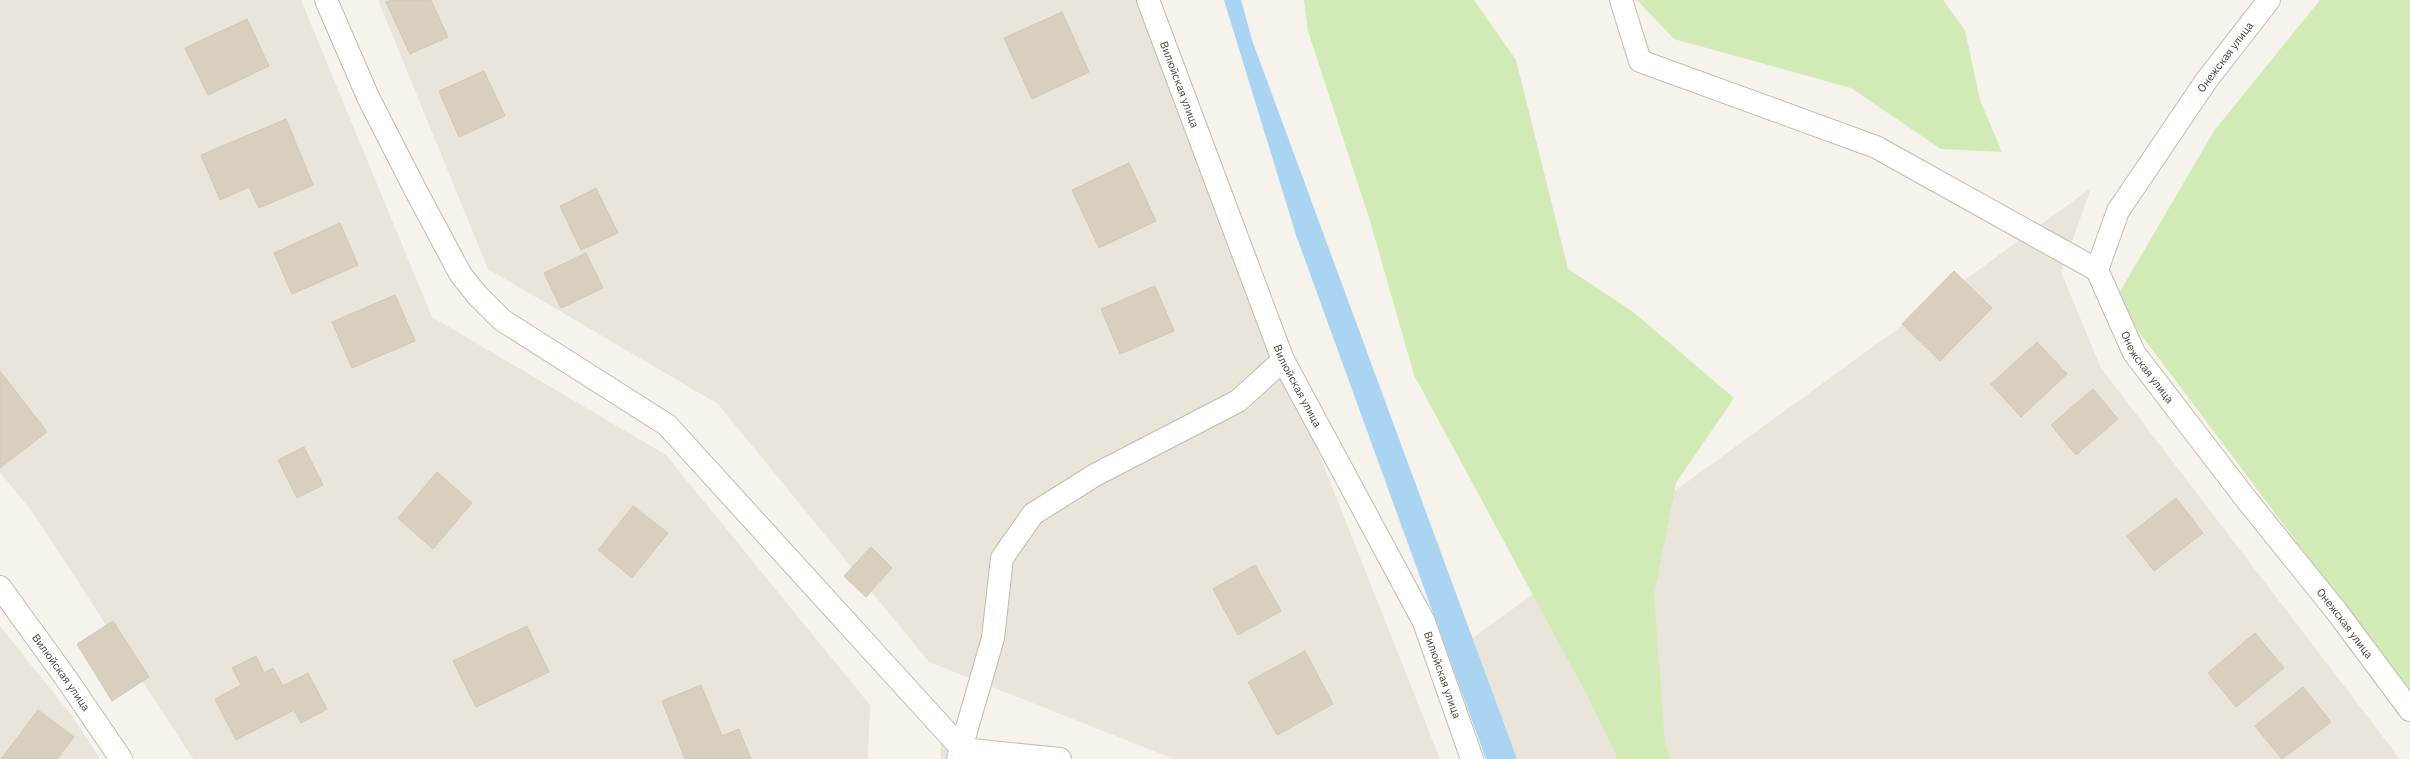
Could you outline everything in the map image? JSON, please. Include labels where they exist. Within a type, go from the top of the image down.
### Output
[{"type":"street","points":[[326,0],[368,98],[461,275],[477,295],[502,320],[667,425],[960,754],[1060,759]]},
{"type":"street","name":"Вилюйская улица","points":[[1148,0],[1283,360],[1424,622],[1472,759]]},
{"type":"street","points":[[1621,0],[1640,61],[1876,148],[2097,270]]},
{"type":"street","name":"Онежская улица","points":[[2269,0],[2206,81],[2118,211],[2097,270],[2134,353],[2246,499],[2337,612],[2410,710]]},
{"type":"street","points":[[960,754],[993,638],[1002,558],[1033,514],[1095,475],[1238,401],[1283,360]]},
{"type":"street","name":"Вилюйская улица","points":[[0,586],[68,681],[121,759]]},
{"type":"shaded area","points":[[0,0],[301,0],[432,317],[666,455],[870,705],[868,759],[193,759],[36,517],[0,472]]},
{"type":"shaded area","points":[[378,0],[1139,0],[1440,759],[1174,759],[929,662],[718,404],[488,269]]},
{"type":"shaded area","points":[[2091,188],[2061,272],[2101,368],[2400,759],[1517,759],[1470,640]]},
{"type":"shaded area","points":[[0,626],[72,716],[100,759],[0,759]]},
{"type":"shaded area","points":[[941,744],[981,759],[941,759]]},
{"type":"green space","points":[[1304,0],[1474,0],[1516,60],[1568,269],[1632,311],[1734,398],[1676,483],[1654,596],[1665,743],[1670,759],[1618,759],[1587,695],[1414,375],[1370,221],[1308,31]]},
{"type":"green space","points":[[1637,0],[1943,0],[1965,30],[1980,100],[2002,152],[1941,149],[1851,88],[1674,39]]},
{"type":"green space","points":[[2320,0],[2410,0],[2410,693],[2115,300],[2214,131]]},
{"type":"water","points":[[1224,0],[1241,0],[1252,40],[1517,759],[1486,759],[1296,235]]},
{"type":"building","points":[[392,0],[431,0],[448,37],[410,54],[386,2]]},
{"type":"building","points":[[1062,12],[1089,72],[1032,99],[1004,38]]},
{"type":"building","points":[[247,19],[269,66],[208,95],[185,48]]},
{"type":"building","points":[[484,71],[505,116],[459,137],[439,91]]},
{"type":"building","points":[[286,119],[313,185],[259,208],[249,187],[220,200],[201,155]]},
{"type":"building","points":[[1129,163],[1156,221],[1099,248],[1072,190]]},
{"type":"building","points":[[596,188],[618,233],[581,250],[560,206]]},
{"type":"building","points":[[340,223],[358,265],[292,294],[274,253]]},
{"type":"building","points":[[586,253],[603,288],[561,308],[544,273]]},
{"type":"building","points":[[1954,271],[1992,308],[1940,361],[1902,324]]},
{"type":"building","points":[[1155,286],[1174,331],[1120,354],[1101,309]]},
{"type":"building","points":[[395,295],[415,341],[352,368],[332,322]]},
{"type":"building","points":[[2037,342],[2067,374],[2021,417],[1991,384]]},
{"type":"building","points":[[0,371],[47,432],[0,468]]},
{"type":"building","points":[[2093,389],[2118,419],[2076,455],[2051,425]]},
{"type":"building","points":[[304,447],[323,485],[297,498],[278,460]]},
{"type":"building","points":[[437,472],[472,503],[433,549],[398,518]]},
{"type":"building","points":[[2176,498],[2203,533],[2154,571],[2127,536]]},
{"type":"building","points":[[633,506],[668,533],[632,578],[598,550]]},
{"type":"building","points":[[871,547],[892,568],[866,597],[844,576]]},
{"type":"building","points":[[1255,565],[1281,611],[1238,635],[1213,589]]},
{"type":"building","points":[[113,621],[149,677],[112,701],[77,644]]},
{"type":"building","points":[[527,626],[549,672],[476,707],[453,661]]},
{"type":"building","points":[[2255,633],[2284,668],[2236,707],[2208,673]]},
{"type":"building","points":[[1305,651],[1333,704],[1277,735],[1248,682]]},
{"type":"building","points":[[256,656],[264,673],[273,668],[283,686],[308,673],[327,709],[301,723],[294,710],[236,740],[215,699],[241,685],[232,668]]},
{"type":"building","points":[[701,685],[722,736],[739,729],[751,759],[685,759],[662,701]]},
{"type":"building","points":[[2303,687],[2331,722],[2282,759],[2255,726]]},
{"type":"building","points":[[38,710],[74,737],[57,759],[1,759]]}]
